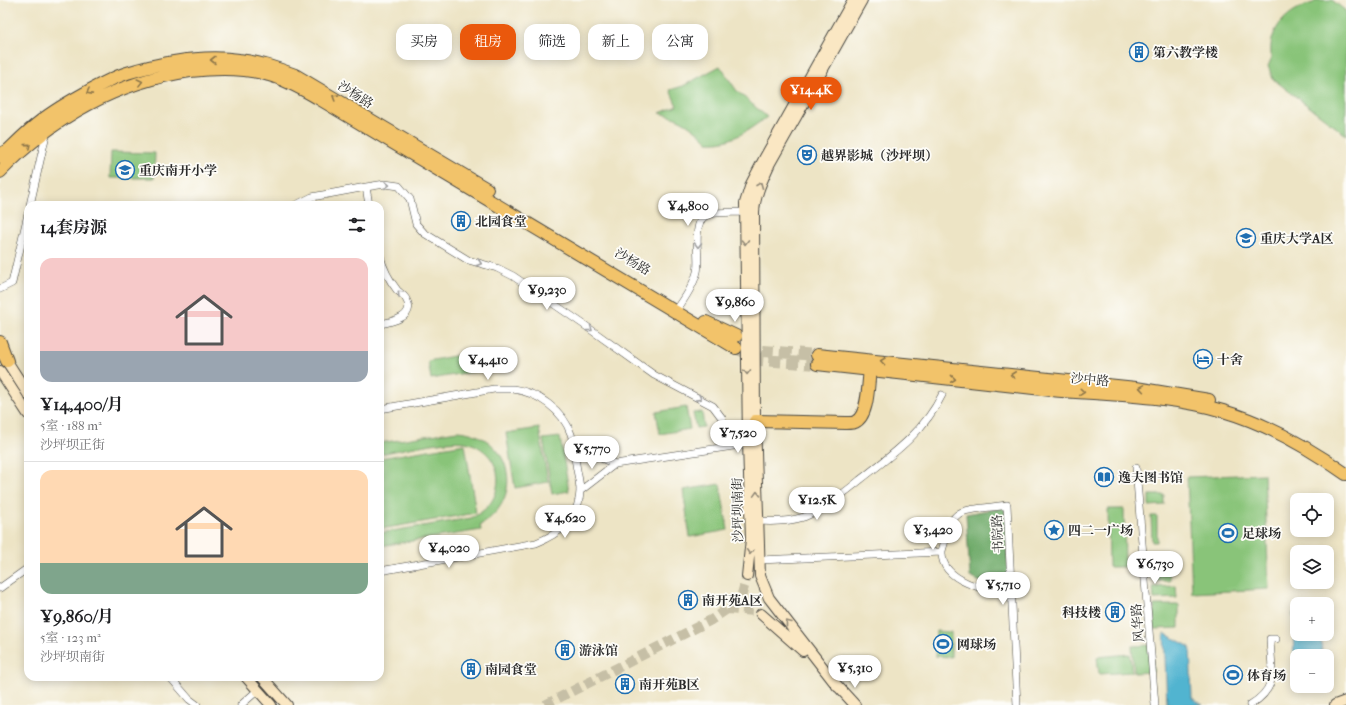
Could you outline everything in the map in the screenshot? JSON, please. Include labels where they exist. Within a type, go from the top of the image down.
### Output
[{"type":"main road","points":[[748,209],[751,184],[852,0]]},
{"type":"main road","points":[[748,209],[754,203],[770,163],[862,0]]},
{"type":"main road","name":"沙杨路","points":[[3,154],[42,120],[87,92],[126,74],[171,64],[205,60],[238,59],[269,65],[295,75],[323,90],[677,309]]},
{"type":"main road","name":"沙杨路","points":[[0,172],[15,156],[47,130],[94,101],[130,84],[172,74],[205,69],[236,69],[267,74],[292,83],[677,309]]},
{"type":"main road","name":"沙坪坝南街","points":[[748,209],[754,223],[755,421],[752,443],[758,522],[759,560],[764,588],[769,598],[838,687]]},
{"type":"main road","name":"沙坪坝南街","points":[[747,576],[751,540],[752,443],[748,209]]},
{"type":"main road","points":[[677,309],[717,328],[736,342]]},
{"type":"main road","points":[[0,342],[7,361]]},
{"type":"main road","points":[[0,350],[24,388]]},
{"type":"main road","name":"沙中路","points":[[1346,465],[1296,432],[1273,420],[1224,402],[1136,388],[817,360],[870,369],[1168,400],[1222,411],[1270,428],[1293,440],[1346,474]]},
{"type":"main road","points":[[755,421],[856,422],[863,416],[866,406],[870,369]]},
{"type":"main road","points":[[0,371],[24,408]]},
{"type":"main road","points":[[761,614],[792,639],[855,705]]},
{"type":"main road","points":[[250,681],[271,705]]},
{"type":"main road","points":[[266,681],[287,705]]},
{"type":"main road","points":[[1335,705],[1346,701]]},
{"type":"street","points":[[31,201],[47,130]]},
{"type":"street","points":[[304,201],[312,197],[366,187],[385,184],[399,186],[410,198],[416,224],[424,234],[468,260],[497,268],[513,276],[654,375],[713,406],[722,418],[727,447]]},
{"type":"street","points":[[366,187],[368,201]]},
{"type":"street","points":[[677,309],[693,284],[698,270],[698,225],[702,218],[709,214],[748,209]]},
{"type":"street","points":[[0,289],[12,283],[24,231]]},
{"type":"street","points":[[384,265],[393,284],[406,299],[408,307],[406,314],[397,321],[384,323]]},
{"type":"street","points":[[384,408],[494,390],[513,389],[530,394],[553,408],[563,418],[571,434],[580,491],[576,510],[565,528],[552,537],[536,543],[384,570]]},
{"type":"street","points":[[758,522],[786,522],[805,516],[848,490],[912,438],[934,412],[942,394]]},
{"type":"street","points":[[580,491],[615,464],[752,443]]},
{"type":"street","points":[[573,446],[615,464]]},
{"type":"street","name":"风华路","points":[[1136,468],[1155,705]]},
{"type":"street","name":"书院路","points":[[942,552],[950,525],[962,512],[1008,505],[1017,705]]},
{"type":"street","points":[[759,560],[942,552],[948,569],[952,574],[961,580],[996,592],[1012,592]]},
{"type":"street","points":[[0,588],[24,571]]},
{"type":"street","points":[[1250,705],[1262,697],[1268,690],[1272,680],[1270,639],[1276,639]]},
{"type":"street","points":[[173,681],[189,699],[197,705]]},
{"type":"street","points":[[241,705],[258,690]]},
{"type":"green space","points":[[1315,0],[1332,0],[1346,11],[1346,135],[1273,79],[1268,66],[1271,58],[1271,45],[1273,37],[1280,23],[1298,8],[1313,3]]},
{"type":"green space","points":[[720,66],[737,91],[767,117],[739,135],[725,141],[708,142],[687,124],[660,113],[677,106],[670,90],[683,86]]},
{"type":"green space","points":[[111,152],[155,153],[154,178],[110,178]]},
{"type":"green space","points":[[480,351],[483,370],[431,379],[428,361]]},
{"type":"green space","points":[[686,407],[690,429],[660,434],[656,412]]},
{"type":"green space","points":[[702,412],[704,427],[696,428],[693,413]]},
{"type":"green space","points":[[539,428],[548,482],[515,488],[506,433]]},
{"type":"green space","points":[[457,431],[475,435],[490,443],[500,455],[506,469],[508,484],[504,499],[495,513],[480,525],[481,530],[384,545],[384,532],[471,518],[480,513],[488,506],[494,497],[498,484],[498,477],[492,460],[480,448],[473,444],[457,441],[447,442],[423,445],[384,453],[384,442]]},
{"type":"green space","points":[[560,437],[569,491],[552,494],[543,439]]},
{"type":"green space","points":[[465,444],[476,513],[384,528],[384,457]]},
{"type":"green space","name":"足球场","points":[[1264,474],[1269,589],[1192,593],[1187,477]]},
{"type":"green space","points":[[720,484],[728,530],[690,537],[683,490]]},
{"type":"green space","points":[[1149,495],[1164,495],[1164,505],[1149,506]]},
{"type":"green space","points":[[1005,507],[1009,588],[985,584],[970,577],[966,514]]},
{"type":"green space","points":[[1108,509],[1124,509],[1125,567],[1109,567]]},
{"type":"green space","points":[[1151,516],[1157,516],[1157,542],[1152,542]]},
{"type":"green space","points":[[1169,552],[1170,581],[1156,581],[1155,553]]},
{"type":"green space","points":[[1176,586],[1177,598],[1154,599],[1153,587]]},
{"type":"green space","points":[[1154,605],[1179,605],[1179,628],[1154,629]]},
{"type":"green space","name":"网球场","points":[[936,631],[951,632],[951,657],[935,656]]},
{"type":"green space","points":[[1152,645],[1153,672],[1134,673],[1132,646]]},
{"type":"green space","points":[[1130,654],[1132,672],[1099,674],[1097,657]]},
{"type":"water","points":[[1164,633],[1190,647],[1192,698],[1203,705],[1167,705]]},
{"type":"water","points":[[1294,641],[1321,641],[1322,649],[1294,649]]},
{"type":"tunnel","points":[[746,342],[763,351],[817,355]]},
{"type":"tunnel","points":[[736,348],[761,360],[817,364]]},
{"type":"tunnel","points":[[545,705],[711,620],[727,609],[742,594],[747,576]]},
{"type":"tunnel","points":[[727,609],[756,611],[761,614]]},
{"type":"place","name":"第六教学楼","points":[[1139,52]]},
{"type":"place","name":"越界影城（沙坪坝）","points":[[807,155]]},
{"type":"place","name":"重庆南开小学","points":[[125,170]]},
{"type":"place","name":"北园食堂","points":[[461,221]]},
{"type":"place","name":"重庆大学A区","points":[[1246,238]]},
{"type":"place","name":"十舍","points":[[1203,359]]},
{"type":"place","name":"逸夫图书馆","points":[[1104,477]]},
{"type":"place","name":"四二一广场","points":[[1054,530]]},
{"type":"place","name":"足球场","points":[[1228,533]]},
{"type":"place","name":"南开苑A区","points":[[688,600]]},
{"type":"place","name":"科技楼","points":[[1115,612]]},
{"type":"place","name":"网球场","points":[[943,644]]},
{"type":"place","name":"游泳馆","points":[[565,650]]},
{"type":"place","name":"南园食堂","points":[[471,669]]},
{"type":"place","name":"体育场","points":[[1233,675]]},
{"type":"place","name":"南开苑B区","points":[[625,684]]}]
